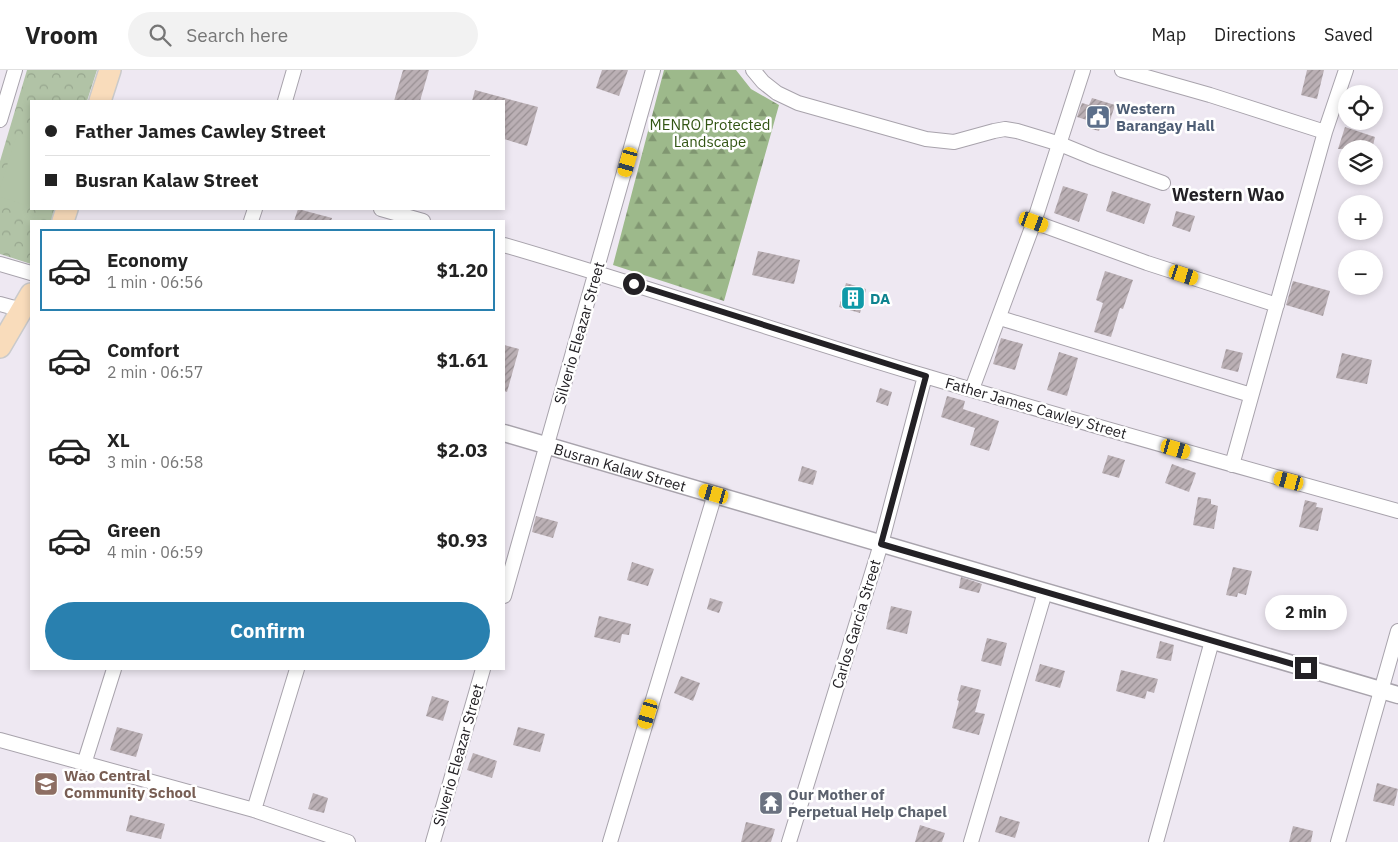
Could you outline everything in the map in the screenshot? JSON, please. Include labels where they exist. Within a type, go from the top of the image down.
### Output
[{"type":"main road","points":[[100,100],[110,70]]},
{"type":"main road","points":[[0,347],[27,302]]},
{"type":"street","points":[[0,120],[15,70]]},
{"type":"street","points":[[285,100],[294,70]]},
{"type":"street","name":"Silverio Eleazar Street","points":[[505,593],[654,70]]},
{"type":"street","points":[[753,70],[763,82],[778,93],[798,103],[926,139],[954,142],[1005,129],[1017,131],[1060,144],[1164,183]]},
{"type":"street","points":[[972,389],[1000,318],[1034,222],[1083,70]]},
{"type":"street","points":[[1122,70],[1210,95],[1325,132]]},
{"type":"street","points":[[1232,465],[1325,132],[1346,70]]},
{"type":"street","points":[[384,210],[420,220]]},
{"type":"street","points":[[1034,222],[1147,263],[1276,304]]},
{"type":"street","name":"Father James Cawley Street","points":[[505,245],[597,272],[926,376],[1398,511]]},
{"type":"street","points":[[0,264],[30,273]]},
{"type":"street","points":[[0,304],[27,302]]},
{"type":"street","points":[[1000,318],[1251,395]]},
{"type":"street","name":"Carlos Garcia Street","points":[[788,842],[881,544],[926,376]]},
{"type":"street","name":"Busran Kalaw Street","points":[[505,433],[1398,695]]},
{"type":"street","points":[[610,842],[714,494]]},
{"type":"street","points":[[971,842],[1045,592]]},
{"type":"street","points":[[1338,842],[1398,631]]},
{"type":"street","points":[[1156,842],[1212,641]]},
{"type":"street","points":[[84,764],[114,670]]},
{"type":"street","points":[[254,810],[297,670]]},
{"type":"street","name":"Silverio Eleazar Street","points":[[433,842],[483,670]]},
{"type":"street","points":[[0,740],[254,810],[348,842]]},
{"type":"green space","points":[[27,70],[97,70],[87,100],[30,100],[30,210],[56,210],[52,220],[30,220],[30,264],[0,254],[0,161]]},
{"type":"green space","name":"MENRO Protected Landscape","points":[[664,70],[736,70],[751,89],[779,105],[724,301],[613,265]]},
{"type":"green space","points":[[17,134],[30,139],[30,207],[0,197],[0,188]]},
{"type":"building","points":[[403,70],[429,70],[420,100],[394,100]]},
{"type":"building","points":[[602,70],[628,70],[619,96],[596,88]]},
{"type":"building","points":[[1307,70],[1324,70],[1317,99],[1301,95]]},
{"type":"building","points":[[475,90],[538,107],[527,146],[505,139],[505,100],[472,100]]},
{"type":"building","points":[[1092,98],[1115,105],[1108,127],[1101,125],[1099,131],[1088,128],[1090,121],[1077,117],[1082,103],[1089,105]]},
{"type":"building","points":[[1344,130],[1354,130],[1375,137],[1374,140],[1341,140]]},
{"type":"building","points":[[1063,186],[1088,194],[1079,222],[1054,213]]},
{"type":"building","points":[[1112,191],[1151,204],[1144,224],[1106,211]]},
{"type":"building","points":[[298,210],[332,218],[331,220],[294,220]]},
{"type":"building","points":[[1176,211],[1195,216],[1190,232],[1172,226]]},
{"type":"building","points":[[758,251],[800,260],[794,284],[752,275]]},
{"type":"building","points":[[1105,271],[1133,280],[1123,309],[1120,308],[1111,337],[1094,332],[1103,303],[1096,300]]},
{"type":"building","points":[[1293,281],[1330,291],[1323,316],[1286,305]]},
{"type":"building","name":"DA","points":[[846,283],[866,289],[860,313],[839,307]]},
{"type":"building","points":[[1001,338],[1023,344],[1015,370],[993,364]]},
{"type":"building","points":[[505,345],[519,349],[507,392],[505,391]]},
{"type":"building","points":[[1226,349],[1243,353],[1238,372],[1221,368]]},
{"type":"building","points":[[1059,352],[1078,358],[1067,396],[1047,390]]},
{"type":"building","points":[[1342,353],[1372,360],[1367,384],[1336,378]]},
{"type":"building","points":[[880,388],[892,392],[888,406],[876,402]]},
{"type":"building","points":[[947,396],[965,401],[963,409],[999,421],[989,451],[970,445],[975,428],[941,417]]},
{"type":"building","points":[[1108,455],[1125,460],[1119,478],[1102,473]]},
{"type":"building","points":[[1172,464],[1196,473],[1189,492],[1165,483]]},
{"type":"building","points":[[802,466],[817,471],[813,485],[798,481]]},
{"type":"building","points":[[1198,497],[1211,499],[1211,504],[1218,506],[1214,529],[1193,525]]},
{"type":"building","points":[[1305,500],[1317,503],[1316,507],[1323,508],[1318,531],[1299,527]]},
{"type":"building","points":[[536,516],[558,522],[553,538],[532,532]]},
{"type":"building","points":[[632,562],[654,569],[648,586],[627,580]]},
{"type":"building","points":[[1233,567],[1252,571],[1246,595],[1238,593],[1237,597],[1226,595]]},
{"type":"building","points":[[961,577],[982,584],[979,593],[959,588]]},
{"type":"building","points":[[710,598],[723,602],[719,613],[707,609]]},
{"type":"building","points":[[891,606],[912,611],[907,634],[886,629]]},
{"type":"building","points":[[599,616],[631,624],[629,635],[622,634],[620,643],[594,637]]},
{"type":"building","points":[[987,638],[1007,643],[1001,666],[981,661]]},
{"type":"building","points":[[1160,641],[1174,645],[1171,661],[1156,658]]},
{"type":"building","points":[[1040,664],[1065,671],[1060,688],[1035,681]]},
{"type":"building","points":[[1121,670],[1158,679],[1154,693],[1147,691],[1145,699],[1116,691]]},
{"type":"building","points":[[681,676],[700,683],[693,701],[674,693]]},
{"type":"building","points":[[961,685],[981,690],[975,712],[985,714],[979,735],[952,728]]},
{"type":"building","points":[[432,696],[449,701],[443,721],[426,716]]},
{"type":"building","points":[[117,727],[143,734],[136,757],[110,750]]},
{"type":"building","points":[[518,727],[545,734],[540,752],[513,745]]},
{"type":"building","points":[[473,753],[497,761],[492,778],[467,770]]},
{"type":"building","points":[[1377,783],[1398,789],[1394,806],[1373,801]]},
{"type":"building","points":[[313,793],[328,798],[324,813],[308,809]]},
{"type":"building","points":[[130,815],[165,824],[161,839],[126,831]]},
{"type":"building","points":[[1000,816],[1020,822],[1015,838],[995,832]]},
{"type":"building","points":[[746,822],[775,829],[771,842],[741,842]]},
{"type":"building","points":[[920,825],[945,833],[942,842],[915,842]]},
{"type":"building","points":[[1293,826],[1313,831],[1311,842],[1289,842]]},
{"type":"place","name":"Western Barangay Hall","points":[[1098,117]]},
{"type":"place","name":"DA","points":[[853,298]]},
{"type":"place","name":"Wao Central Community School","points":[[46,784]]},
{"type":"place","name":"Our Mother of Perpetual Help Chapel","points":[[771,803]]},
{"type":"district","name":"Western Wao","points":[[1228,194]]},
{"type":"route","points":[[634,284],[926,376],[881,544],[1306,668]]}]
